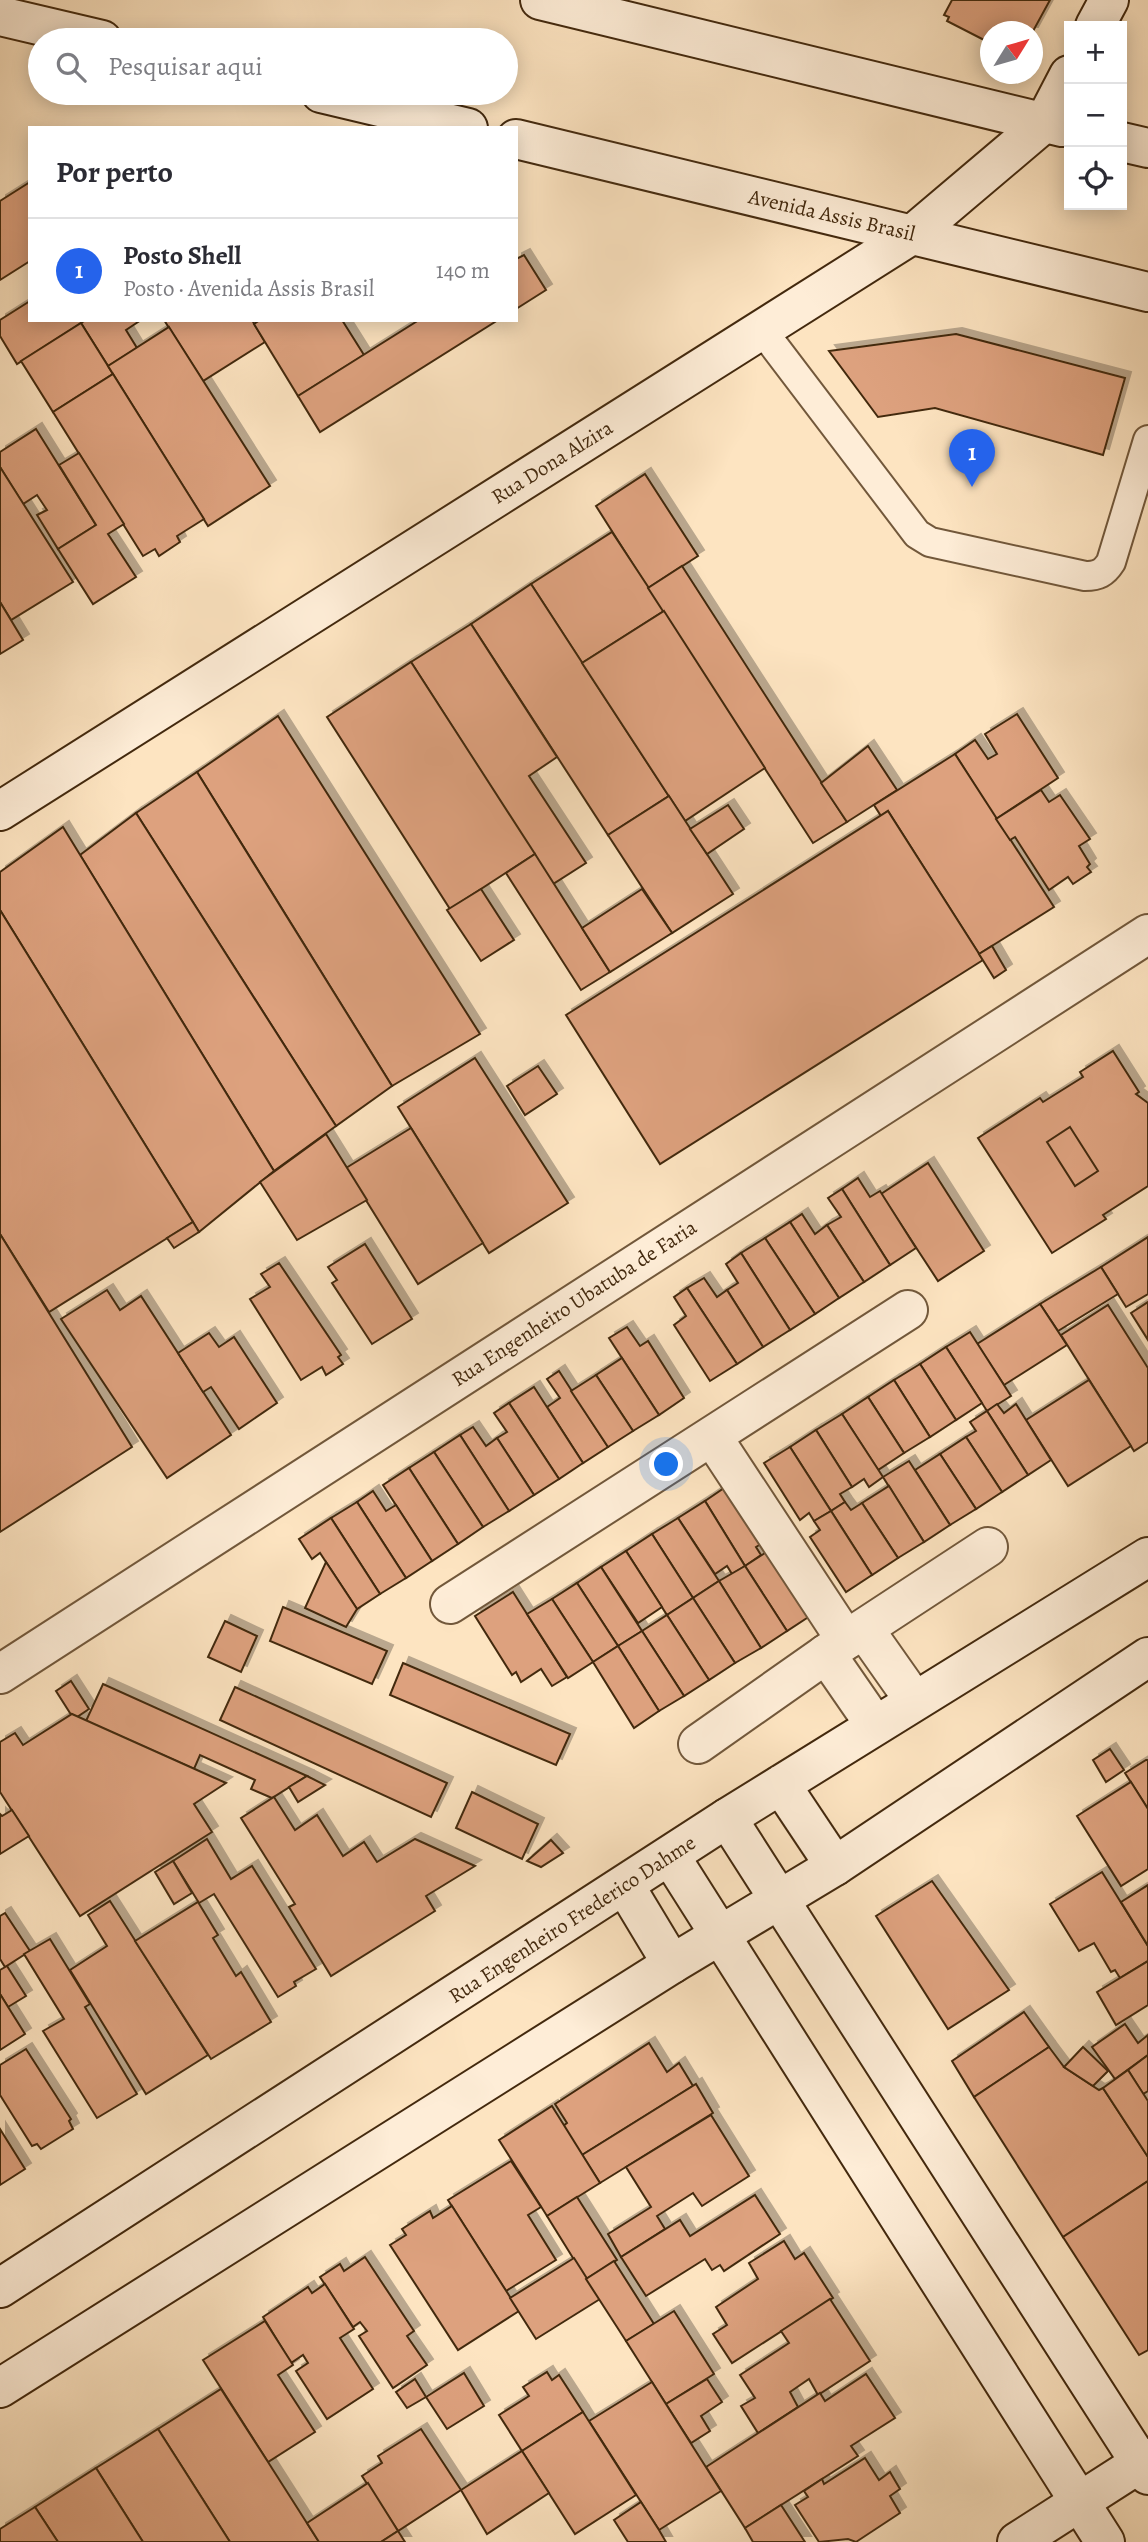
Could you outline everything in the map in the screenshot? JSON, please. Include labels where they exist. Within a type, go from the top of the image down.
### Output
[{"type":"street","points":[[540,0],[1057,126]]},
{"type":"street","points":[[1098,21],[1109,0]]},
{"type":"street","points":[[0,16],[52,28]]},
{"type":"street","name":"Rua Dona Alzira","points":[[0,811],[913,234],[1057,126],[1067,84]]},
{"type":"street","points":[[371,105],[460,126]]},
{"type":"street","name":"Avenida Assis Brasil","points":[[518,139],[1148,292]]},
{"type":"street","points":[[1127,143],[1148,148]]},
{"type":"street","name":"Rua Engenheiro Ubatuba de Faria","points":[[0,1674],[1148,934]]},
{"type":"street","points":[[450,1604],[713,1438],[908,1310]]},
{"type":"street","points":[[713,1438],[845,1641],[875,1725]]},
{"type":"street","points":[[698,1744],[845,1641],[988,1547]]},
{"type":"street","name":"Rua Engenheiro Frederico Dahme","points":[[0,2288],[727,1818],[1148,1557]]},
{"type":"street","points":[[845,1641],[914,1700]]},
{"type":"street","points":[[0,2388],[672,1964],[835,1866],[1148,1657]]},
{"type":"street","points":[[781,1785],[835,1866]]},
{"type":"street","points":[[727,1818],[1145,2466],[1080,2502],[1017,2542]]},
{"type":"street","points":[[670,1856],[1105,2542]]},
{"type":"street","points":[[625,1886],[672,1964]]},
{"type":"lane","points":[[762,330],[917,534],[930,542],[1085,576],[1096,576],[1106,571],[1111,562],[1148,440]]},
{"type":"building","points":[[952,0],[1050,0],[1039,21],[980,21],[980,38],[947,21],[949,17],[944,15]]},
{"type":"building","points":[[28,183],[28,262],[0,280],[0,201]]},
{"type":"building","points":[[524,255],[546,290],[518,308],[518,258]]},
{"type":"building","points":[[28,302],[28,322],[83,322],[17,364],[0,336],[0,320]]},
{"type":"building","points":[[138,322],[126,330],[137,348],[108,366],[81,323]]},
{"type":"building","points":[[165,322],[253,322],[265,342],[203,381]]},
{"type":"building","points":[[343,322],[364,355],[298,396],[254,324]]},
{"type":"building","points":[[416,322],[495,322],[320,432],[298,396]]},
{"type":"building","points":[[81,323],[113,374],[53,412],[21,361]]},
{"type":"building","points":[[169,327],[270,486],[208,526],[108,366]]},
{"type":"building","points":[[956,334],[1125,378],[1103,455],[935,408],[878,417],[829,351]]},
{"type":"building","points":[[113,374],[204,519],[177,536],[180,542],[159,556],[155,549],[143,556],[53,412]]},
{"type":"building","points":[[36,429],[96,525],[58,549],[37,515],[47,510],[37,495],[23,504],[0,467],[0,452]]},
{"type":"building","points":[[79,453],[124,524],[108,534],[136,577],[93,604],[58,549],[96,525],[59,465]]},
{"type":"building","points":[[0,467],[73,582],[11,620],[0,602]]},
{"type":"building","points":[[645,474],[698,556],[648,588],[596,506]]},
{"type":"building","points":[[612,532],[664,611],[582,663],[531,584]]},
{"type":"building","points":[[682,566],[847,822],[813,843],[648,588]]},
{"type":"building","points":[[531,584],[669,796],[608,835],[471,624]]},
{"type":"building","points":[[0,602],[23,640],[0,654]]},
{"type":"building","points":[[664,611],[765,768],[685,821],[582,663]]},
{"type":"building","points":[[471,624],[557,757],[529,776],[586,863],[553,884],[411,662]]},
{"type":"building","points":[[411,662],[535,854],[450,909],[327,717]]},
{"type":"building","points":[[1017,714],[1058,778],[996,819],[955,754],[975,740],[988,759],[997,754],[985,734]]},
{"type":"building","points":[[278,716],[480,1034],[392,1086],[197,772]]},
{"type":"building","points":[[868,746],[897,790],[847,822],[821,783]]},
{"type":"building","points":[[955,754],[1054,907],[979,954],[888,811],[881,816],[874,805]]},
{"type":"building","points":[[197,772],[392,1086],[336,1126],[136,813]]},
{"type":"building","points":[[1041,790],[1049,802],[1060,795],[1090,839],[1079,846],[1090,864],[1087,867],[1091,872],[1073,884],[1068,877],[1049,890],[1015,837],[1010,840],[996,819]]},
{"type":"building","points":[[669,796],[733,894],[672,933],[608,835]]},
{"type":"building","points":[[728,805],[744,829],[707,854],[690,829]]},
{"type":"building","points":[[888,811],[983,960],[660,1164],[566,1015]]},
{"type":"building","points":[[136,813],[336,1126],[274,1171],[80,855]]},
{"type":"building","points":[[63,827],[274,1171],[199,1232],[0,910],[0,872]]},
{"type":"building","points":[[535,854],[610,972],[581,990],[506,873]]},
{"type":"building","points":[[481,889],[514,940],[481,961],[447,910]]},
{"type":"building","points":[[642,889],[672,933],[610,972],[582,928]]},
{"type":"building","points":[[0,910],[193,1222],[49,1312],[0,1234]]},
{"type":"building","points":[[992,946],[1006,970],[994,978],[979,954]]},
{"type":"building","points":[[1113,1051],[1139,1092],[1136,1094],[1148,1103],[1148,1186],[1103,1215],[1106,1219],[1052,1253],[978,1138],[1040,1098],[1043,1102],[1083,1077],[1080,1072]]},
{"type":"building","points":[[475,1058],[568,1203],[489,1253],[398,1107]]},
{"type":"building","points":[[538,1066],[557,1094],[525,1115],[507,1086]]},
{"type":"building","points":[[1070,1127],[1098,1171],[1075,1186],[1047,1142]]},
{"type":"building","points":[[411,1128],[483,1243],[418,1284],[346,1168]]},
{"type":"building","points":[[326,1134],[367,1200],[297,1240],[260,1182]]},
{"type":"building","points":[[928,1163],[984,1251],[938,1281],[881,1194]]},
{"type":"building","points":[[858,1178],[870,1197],[880,1191],[916,1248],[890,1265],[842,1189]]},
{"type":"building","points":[[842,1189],[890,1265],[864,1282],[827,1225],[841,1217],[828,1198]]},
{"type":"building","points":[[802,1214],[815,1234],[827,1225],[864,1282],[839,1298],[790,1222]]},
{"type":"building","points":[[193,1222],[199,1232],[174,1248],[167,1238]]},
{"type":"building","points":[[790,1222],[839,1298],[815,1314],[765,1238]]},
{"type":"building","points":[[0,1234],[132,1447],[0,1532]]},
{"type":"building","points":[[1148,1237],[1148,1294],[1126,1307],[1101,1267]]},
{"type":"building","points":[[765,1238],[815,1314],[790,1330],[741,1253]]},
{"type":"building","points":[[365,1244],[412,1319],[372,1344],[332,1283],[337,1280],[328,1267]]},
{"type":"building","points":[[741,1253],[790,1330],[763,1347],[727,1290],[738,1283],[726,1264]]},
{"type":"building","points":[[279,1263],[341,1355],[338,1357],[343,1364],[326,1375],[322,1367],[301,1380],[250,1299],[270,1287],[261,1274]]},
{"type":"building","points":[[1101,1267],[1118,1294],[1058,1331],[1040,1304]]},
{"type":"building","points":[[704,1278],[717,1297],[727,1290],[763,1347],[737,1364],[687,1288]]},
{"type":"building","points":[[687,1288],[737,1364],[710,1381],[674,1325],[686,1316],[674,1297]]},
{"type":"building","points":[[107,1290],[120,1310],[141,1296],[231,1435],[167,1478],[61,1319]]},
{"type":"building","points":[[1148,1302],[1148,1340],[1131,1313]]},
{"type":"building","points":[[1040,1304],[1067,1345],[1004,1385],[977,1344]]},
{"type":"building","points":[[1108,1305],[1148,1368],[1148,1442],[1134,1451],[1061,1335]]},
{"type":"building","points":[[627,1327],[640,1346],[648,1341],[684,1398],[659,1415],[609,1338]]},
{"type":"building","points":[[970,1332],[1011,1396],[987,1411],[946,1347]]},
{"type":"building","points":[[209,1333],[219,1347],[234,1337],[277,1403],[239,1429],[211,1387],[203,1392],[178,1353]]},
{"type":"building","points":[[946,1347],[982,1403],[956,1420],[920,1364]]},
{"type":"building","points":[[622,1358],[659,1415],[633,1431],[596,1375]]},
{"type":"building","points":[[920,1364],[956,1420],[930,1437],[894,1380]]},
{"type":"building","points":[[559,1371],[608,1447],[583,1463],[547,1407],[560,1398],[547,1379]]},
{"type":"building","points":[[596,1375],[633,1431],[608,1447],[571,1391]]},
{"type":"building","points":[[894,1380],[930,1437],[904,1453],[868,1397]]},
{"type":"building","points":[[1089,1380],[1131,1446],[1068,1486],[1026,1420]]},
{"type":"building","points":[[534,1387],[583,1463],[559,1479],[509,1403]]},
{"type":"building","points":[[868,1397],[904,1453],[878,1470],[842,1414]]},
{"type":"building","points":[[509,1403],[559,1479],[534,1495],[497,1438],[507,1432],[494,1413]]},
{"type":"building","points":[[997,1404],[1004,1413],[1016,1404],[1051,1460],[1028,1475],[987,1411]]},
{"type":"building","points":[[987,1411],[1028,1475],[1002,1492],[966,1437],[976,1431],[970,1422]]},
{"type":"building","points":[[842,1414],[883,1477],[869,1487],[864,1479],[852,1487],[816,1430]]},
{"type":"building","points":[[473,1427],[486,1446],[497,1438],[534,1495],[509,1511],[460,1435]]},
{"type":"building","points":[[816,1430],[852,1487],[840,1494],[845,1502],[831,1511],[790,1447]]},
{"type":"building","points":[[460,1435],[509,1511],[483,1527],[434,1452]]},
{"type":"building","points":[[966,1437],[1002,1492],[976,1509],[940,1454]]},
{"type":"building","points":[[790,1447],[831,1511],[814,1521],[809,1513],[800,1520],[764,1463]]},
{"type":"building","points":[[434,1452],[483,1527],[458,1544],[409,1468]]},
{"type":"building","points":[[940,1454],[976,1509],[950,1525],[915,1470]]},
{"type":"building","points":[[909,1461],[950,1525],[924,1542],[883,1477]]},
{"type":"building","points":[[409,1468],[458,1544],[432,1561],[383,1485]]},
{"type":"building","points":[[730,1484],[766,1541],[756,1547],[761,1555],[745,1566],[705,1501]]},
{"type":"building","points":[[889,1486],[924,1542],[898,1558],[862,1503]]},
{"type":"building","points":[[373,1491],[386,1511],[396,1505],[432,1561],[406,1578],[357,1502]]},
{"type":"building","points":[[705,1501],[745,1566],[732,1574],[727,1566],[715,1574],[678,1518]]},
{"type":"building","points":[[357,1502],[406,1578],[380,1594],[331,1518]]},
{"type":"building","points":[[845,1502],[851,1510],[862,1503],[898,1558],[872,1575],[831,1511]]},
{"type":"building","points":[[831,1511],[872,1575],[846,1592],[810,1537],[820,1530],[814,1521]]},
{"type":"building","points":[[331,1518],[380,1594],[357,1609],[320,1553],[312,1559],[299,1539]]},
{"type":"building","points":[[678,1518],[719,1581],[693,1598],[652,1534]]},
{"type":"building","points":[[652,1534],[693,1598],[667,1615],[626,1551]]},
{"type":"building","points":[[771,1549],[813,1614],[787,1631],[745,1566]]},
{"type":"building","points":[[626,1551],[662,1607],[638,1623],[601,1567]]},
{"type":"building","points":[[326,1562],[357,1609],[346,1627],[305,1608]]},
{"type":"building","points":[[745,1566],[787,1631],[761,1648],[719,1581]]},
{"type":"building","points":[[601,1567],[642,1631],[618,1646],[577,1583]]},
{"type":"building","points":[[719,1581],[761,1648],[735,1663],[693,1598]]},
{"type":"building","points":[[577,1583],[618,1646],[593,1662],[552,1599]]},
{"type":"building","points":[[513,1592],[567,1677],[552,1686],[541,1669],[521,1682],[516,1672],[512,1675],[475,1616]]},
{"type":"building","points":[[693,1598],[735,1663],[709,1680],[667,1615]]},
{"type":"building","points":[[552,1599],[593,1662],[568,1678],[527,1614]]},
{"type":"building","points":[[283,1607],[387,1651],[372,1684],[270,1641]]},
{"type":"building","points":[[667,1615],[709,1680],[684,1696],[642,1631]]},
{"type":"building","points":[[225,1621],[257,1636],[241,1672],[208,1657]]},
{"type":"building","points":[[642,1631],[684,1696],[659,1711],[618,1646]]},
{"type":"building","points":[[618,1646],[659,1711],[634,1728],[593,1662]]},
{"type":"building","points":[[403,1663],[570,1734],[556,1765],[390,1695]]},
{"type":"building","points":[[71,1681],[89,1709],[77,1717],[70,1713],[56,1691]]},
{"type":"building","points":[[103,1684],[307,1776],[272,1798],[251,1789],[255,1780],[200,1755],[194,1769],[86,1721]]},
{"type":"building","points":[[235,1687],[447,1783],[431,1817],[220,1720]]},
{"type":"building","points":[[72,1714],[226,1783],[194,1804],[212,1832],[80,1916],[0,1792],[0,1742],[15,1733],[23,1745]]},
{"type":"building","points":[[1110,1749],[1124,1770],[1106,1782],[1093,1760]]},
{"type":"building","points":[[1148,1760],[1148,1809],[1125,1773]]},
{"type":"building","points":[[307,1776],[325,1785],[298,1802],[289,1787]]},
{"type":"building","points":[[1131,1782],[1148,1809],[1148,1869],[1121,1886],[1077,1816]]},
{"type":"building","points":[[472,1792],[538,1824],[522,1859],[456,1828]]},
{"type":"building","points":[[274,1797],[295,1830],[317,1815],[343,1856],[364,1842],[377,1862],[415,1839],[475,1866],[426,1896],[435,1911],[331,1976],[289,1907],[295,1904],[241,1818]]},
{"type":"building","points":[[12,1810],[29,1836],[0,1854],[0,1814],[2,1816]]},
{"type":"building","points":[[207,1839],[231,1879],[252,1866],[316,1969],[294,1982],[296,1986],[278,1997],[214,1894],[199,1903],[173,1861]]},
{"type":"building","points":[[551,1840],[563,1853],[541,1867],[527,1861]]},
{"type":"building","points":[[173,1861],[192,1893],[174,1904],[155,1872]]},
{"type":"building","points":[[1102,1872],[1148,1946],[1148,1961],[1120,1978],[1115,1970],[1111,1972],[1094,1943],[1079,1951],[1050,1904]]},
{"type":"building","points":[[932,1881],[1009,1990],[948,2029],[876,1916]]},
{"type":"building","points":[[1148,1885],[1148,1946],[1121,1902]]},
{"type":"building","points":[[110,1901],[208,2055],[146,2094],[70,1970],[107,1946],[88,1915]]},
{"type":"building","points":[[198,1902],[218,1935],[213,1938],[236,1976],[241,1972],[271,2022],[211,2059],[135,1941]]},
{"type":"building","points":[[5,1913],[30,1951],[5,1967],[0,1959],[0,1916]]},
{"type":"building","points":[[50,1939],[90,2004],[85,2007],[137,2094],[97,2118],[43,2031],[64,2019],[24,1954]]},
{"type":"building","points":[[1148,1961],[1148,2005],[1116,2025],[1097,1992]]},
{"type":"building","points":[[7,1966],[26,1996],[8,2007],[0,1994],[0,1970]]},
{"type":"building","points":[[0,1994],[25,2034],[0,2050]]},
{"type":"building","points":[[1024,2012],[1049,2047],[974,2097],[952,2061]]},
{"type":"building","points":[[1125,2024],[1138,2043],[1148,2035],[1148,2055],[1115,2079],[1092,2047]]},
{"type":"building","points":[[649,2043],[667,2072],[679,2063],[693,2086],[582,2155],[563,2126],[567,2123],[555,2104]]},
{"type":"building","points":[[1049,2047],[1064,2067],[1099,2090],[1103,2088],[1148,2157],[1148,2181],[1063,2237],[974,2097]]},
{"type":"building","points":[[1083,2047],[1108,2071],[1093,2086],[1064,2067]]},
{"type":"building","points":[[26,2049],[71,2119],[69,2121],[73,2129],[41,2149],[37,2144],[32,2146],[0,2095],[0,2065]]},
{"type":"building","points":[[1148,2055],[1148,2091],[1143,2094],[1128,2070]]},
{"type":"building","points":[[1128,2070],[1148,2101],[1148,2157],[1103,2088]]},
{"type":"building","points":[[696,2084],[713,2113],[600,2183],[582,2155]]},
{"type":"building","points":[[552,2106],[600,2183],[547,2216],[499,2140]]},
{"type":"building","points":[[711,2115],[749,2176],[702,2206],[693,2193],[657,2216],[665,2229],[621,2257],[608,2234],[651,2207],[626,2167]]},
{"type":"building","points":[[0,2129],[25,2169],[0,2185]]},
{"type":"building","points":[[511,2161],[541,2207],[528,2215],[556,2260],[506,2291],[448,2200]]},
{"type":"building","points":[[1148,2181],[1148,2350],[1139,2355],[1063,2237]]},
{"type":"building","points":[[755,2195],[780,2234],[724,2271],[720,2265],[712,2270],[705,2259],[646,2296],[621,2257],[680,2220],[690,2236]]},
{"type":"building","points":[[577,2197],[617,2260],[586,2279],[547,2216]]},
{"type":"building","points":[[452,2206],[519,2311],[458,2350],[390,2245],[406,2235],[402,2229],[430,2211],[433,2218]]},
{"type":"building","points":[[784,2241],[795,2259],[804,2253],[833,2298],[732,2363],[713,2334],[727,2325],[716,2307],[758,2279],[749,2263]]},
{"type":"building","points":[[365,2257],[414,2331],[407,2336],[427,2365],[393,2388],[359,2336],[367,2331],[360,2322],[353,2327],[320,2277],[340,2264],[344,2271]]},
{"type":"building","points":[[574,2258],[600,2299],[536,2339],[510,2298]]},
{"type":"building","points":[[614,2261],[654,2324],[626,2341],[586,2279]]},
{"type":"building","points":[[325,2284],[354,2329],[340,2338],[373,2389],[327,2419],[296,2371],[308,2363],[303,2355],[291,2363],[263,2317],[308,2287],[312,2293]]},
{"type":"building","points":[[830,2299],[870,2361],[818,2395],[809,2379],[790,2392],[798,2407],[758,2433],[741,2406],[755,2398],[740,2375],[789,2343],[781,2331]]},
{"type":"building","points":[[674,2311],[714,2374],[666,2404],[626,2341]]},
{"type":"building","points":[[265,2321],[293,2365],[278,2375],[315,2432],[268,2462],[203,2360]]},
{"type":"building","points":[[547,2372],[552,2380],[559,2375],[583,2412],[522,2451],[499,2415],[529,2396],[523,2387]]},
{"type":"building","points":[[464,2373],[484,2406],[447,2429],[426,2397]]},
{"type":"building","points":[[866,2374],[895,2418],[851,2446],[858,2456],[745,2528],[706,2467],[820,2393],[825,2401]]},
{"type":"building","points":[[415,2379],[426,2397],[407,2408],[396,2392]]},
{"type":"building","points":[[707,2379],[722,2402],[701,2416],[710,2431],[691,2443],[666,2404]]},
{"type":"building","points":[[652,2382],[721,2491],[659,2530],[589,2421]]},
{"type":"building","points":[[221,2389],[319,2542],[230,2542],[158,2429]]},
{"type":"building","points":[[583,2412],[636,2495],[575,2534],[522,2451]]},
{"type":"building","points":[[158,2429],[230,2542],[143,2542],[96,2468]]},
{"type":"building","points":[[421,2429],[461,2490],[398,2531],[362,2476],[382,2463],[378,2456]]},
{"type":"building","points":[[522,2451],[549,2493],[487,2534],[461,2490]]},
{"type":"building","points":[[865,2458],[879,2480],[890,2472],[900,2489],[890,2496],[900,2513],[856,2542],[848,2539],[819,2542],[795,2505],[808,2497],[804,2491],[822,2479],[824,2484]]},
{"type":"building","points":[[96,2468],[143,2542],[58,2542],[35,2507]]},
{"type":"building","points":[[368,2483],[398,2531],[381,2542],[319,2542],[307,2523]]},
{"type":"building","points":[[641,2502],[666,2542],[628,2542],[614,2520]]},
{"type":"building","points":[[781,2505],[805,2542],[753,2542],[745,2528]]},
{"type":"building","points":[[35,2507],[58,2542],[0,2542],[0,2529]]},
{"type":"building","points":[[398,2531],[405,2542],[381,2542]]},
{"type":"place","name":"Posto Shell","points":[[972,487]]}]
